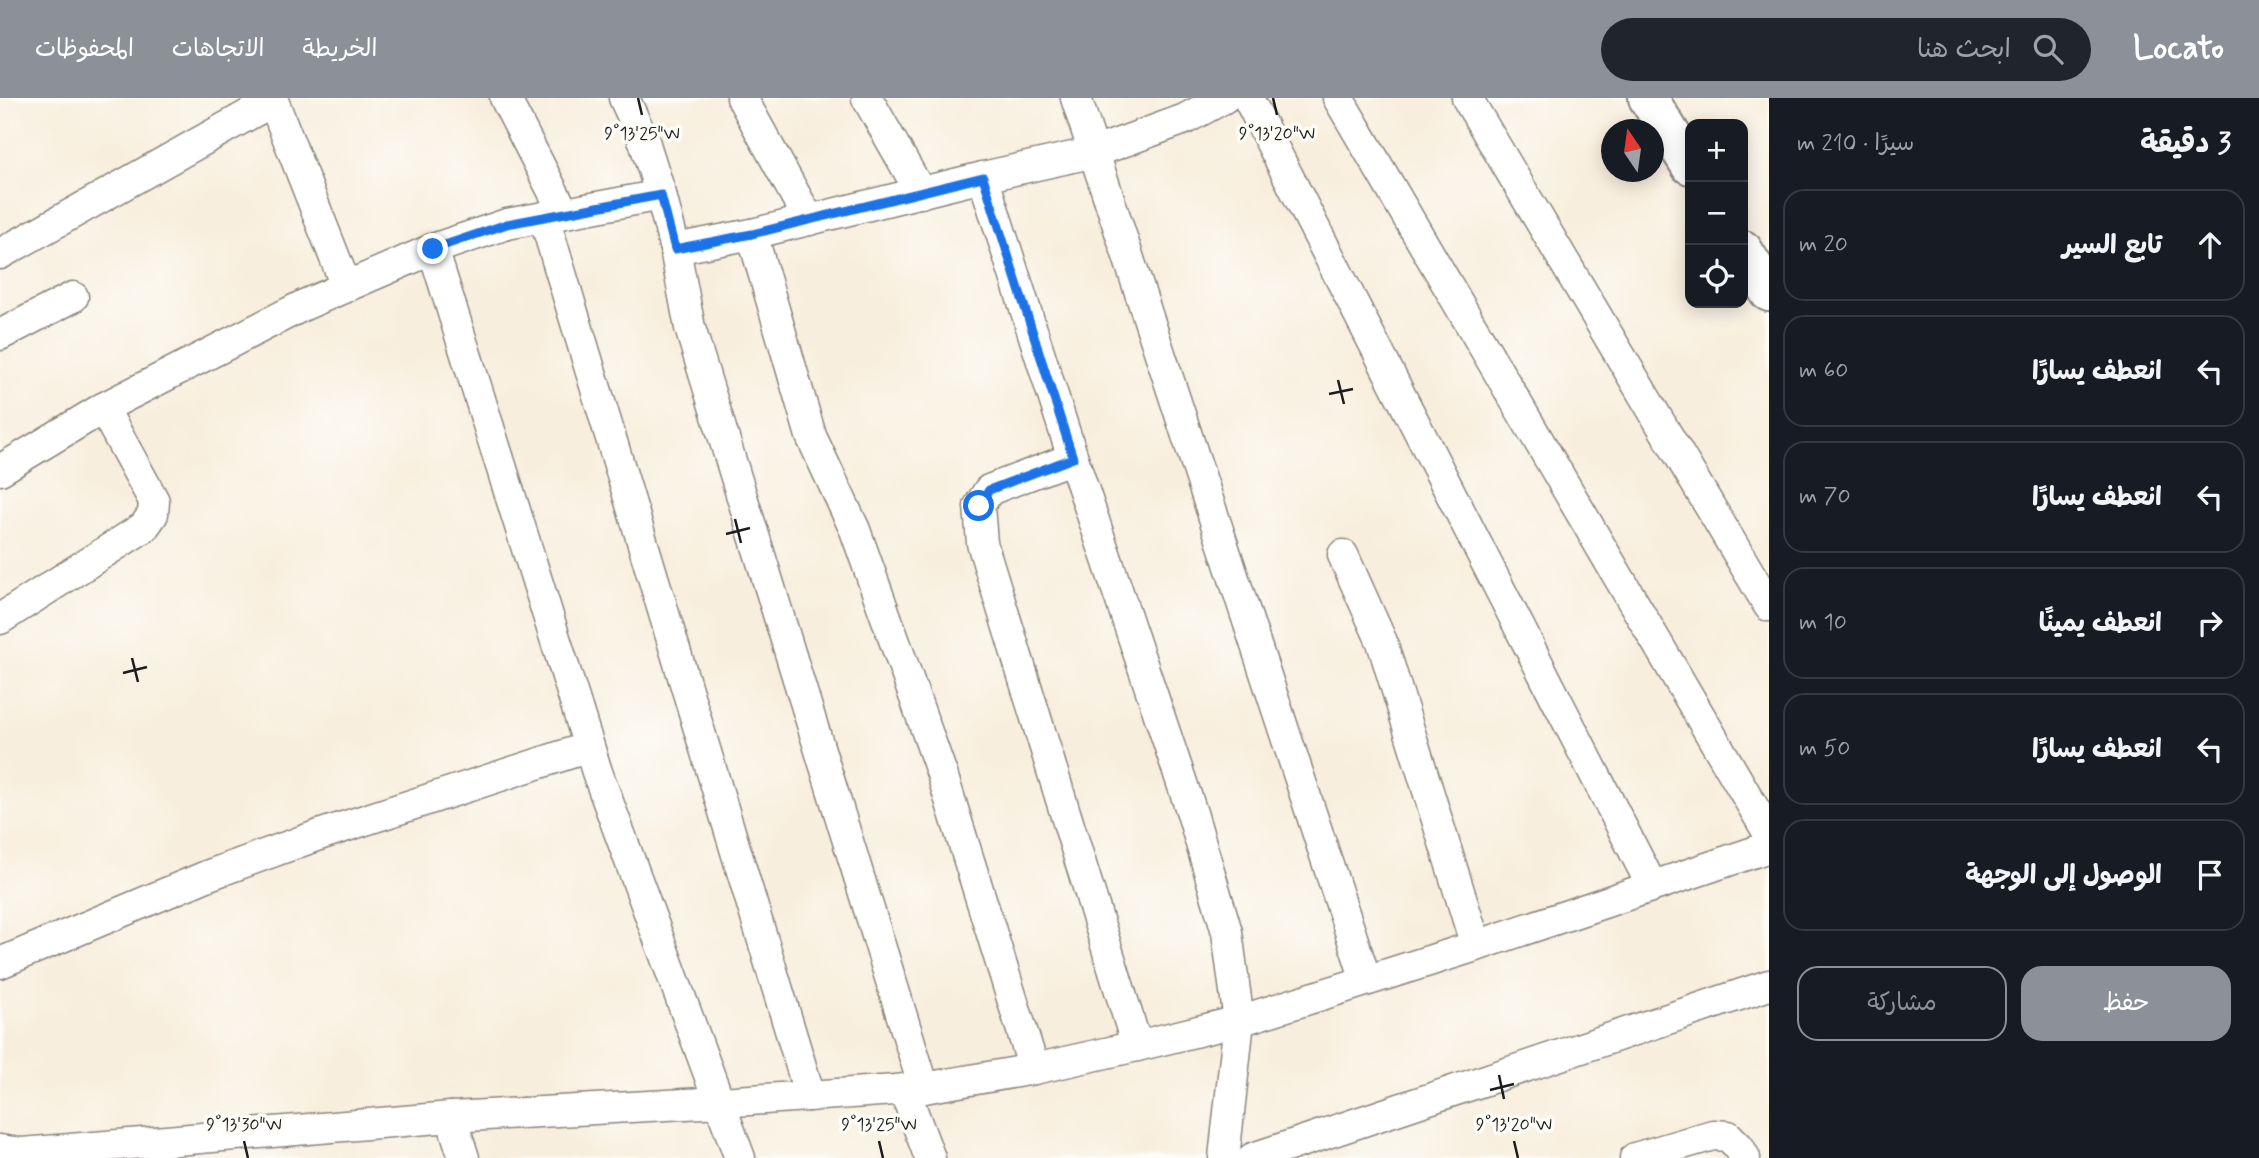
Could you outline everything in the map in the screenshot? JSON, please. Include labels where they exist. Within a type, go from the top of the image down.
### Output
[{"type":"street","points":[[505,98],[554,215],[810,1096]]},
{"type":"street","points":[[624,98],[645,141],[661,195],[675,249],[690,328],[914,1088],[930,1158]]},
{"type":"street","points":[[742,98],[809,220]]},
{"type":"street","points":[[867,98],[921,193]]},
{"type":"street","points":[[1076,98],[1366,980]]},
{"type":"street","points":[[675,249],[752,234],[1095,152],[1185,119],[1224,98]]},
{"type":"street","points":[[1248,98],[1653,886]]},
{"type":"street","points":[[1338,98],[1769,834]]},
{"type":"street","points":[[1467,98],[1769,606]]},
{"type":"street","points":[[1648,98],[1685,157]]},
{"type":"street","points":[[0,254],[272,99],[346,286]]},
{"type":"street","points":[[983,177],[1073,458],[1192,813],[1227,932],[1239,1021],[1224,1158]]},
{"type":"street","points":[[0,470],[103,408],[304,304],[433,249],[507,224],[661,195]]},
{"type":"street","points":[[752,234],[811,436],[855,530],[942,774],[1034,1069]]},
{"type":"street","points":[[433,249],[589,747],[740,1158]]},
{"type":"street","points":[[1748,258],[1769,292]]},
{"type":"street","points":[[0,335],[73,297]]},
{"type":"street","points":[[0,619],[144,527],[153,514],[154,500],[103,408]]},
{"type":"street","points":[[1073,458],[989,490],[979,506],[982,542],[1138,1046]]},
{"type":"street","points":[[1343,555],[1382,642],[1476,946]]},
{"type":"street","points":[[0,963],[209,875],[316,836],[589,747]]},
{"type":"street","points":[[13,1154],[451,1117],[914,1088],[1034,1069],[1239,1021],[1476,946],[1769,847]]},
{"type":"street","points":[[1253,1158],[1769,985]]},
{"type":"street","points":[[451,1117],[464,1158]]},
{"type":"street","points":[[1635,1158],[1713,1135],[1728,1136],[1745,1158]]},
{"type":"route","points":[[433,249],[507,224],[661,195],[675,249],[752,234],[983,177],[1073,458],[989,490],[979,506]]}]
